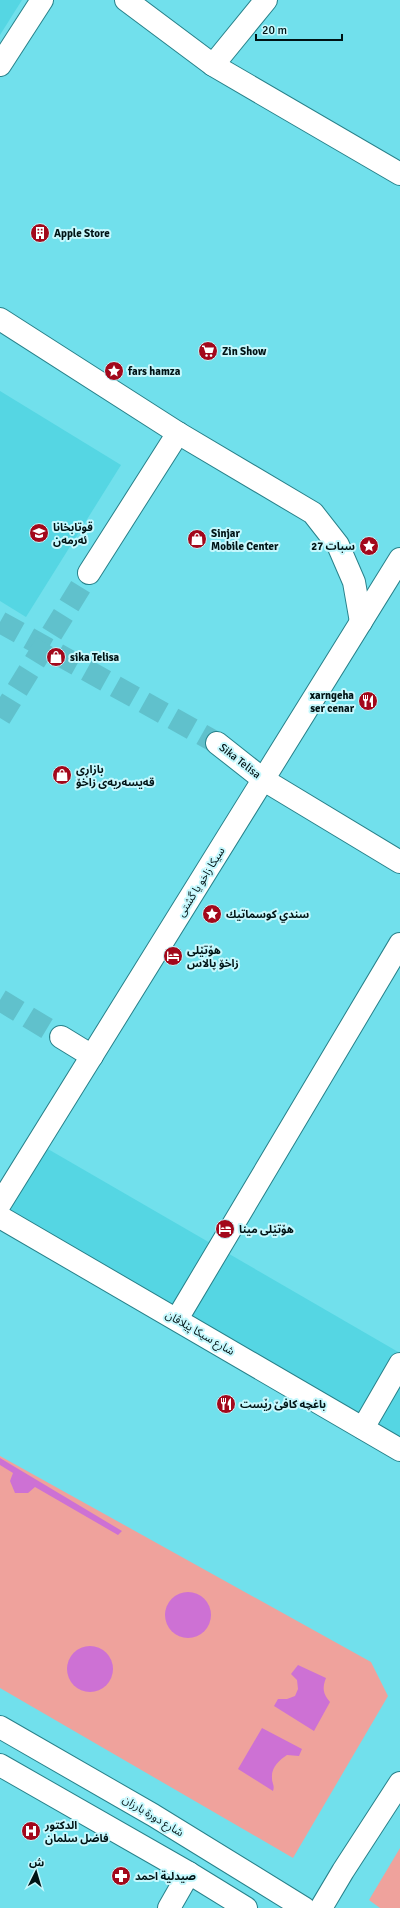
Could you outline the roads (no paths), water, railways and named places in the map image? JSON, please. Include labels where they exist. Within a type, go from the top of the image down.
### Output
[{"type":"street","points":[[0,65],[42,0]]},
{"type":"street","points":[[126,0],[212,65],[400,174]]},
{"type":"street","points":[[212,65],[266,0]]},
{"type":"street","points":[[0,319],[178,433],[313,513],[341,551],[354,582],[361,622]]},
{"type":"street","points":[[89,573],[178,433]]},
{"type":"street","name":"سیکا زاخو یا گشتى","points":[[0,1204],[400,559]]},
{"type":"street","name":"Sika Telisa","points":[[217,743],[264,780],[400,862]]},
{"type":"street","points":[[177,1319],[400,944]]},
{"type":"street","points":[[61,1037],[92,1056]]},
{"type":"street","name":"شارع سيكا پێلاڤان","points":[[0,1217],[400,1450]]},
{"type":"street","points":[[363,1428],[400,1364]]},
{"type":"street","name":"شارع دورة بارزان","points":[[0,1727],[153,1815],[304,1908]]},
{"type":"street","points":[[0,1765],[189,1873],[246,1908]]},
{"type":"street","points":[[321,1908],[400,1783]]},
{"type":"street","points":[[169,1908],[189,1873]]},
{"type":"tunnel","points":[[0,718],[89,573]]},
{"type":"tunnel","points":[[0,622],[217,743]]},
{"type":"tunnel","points":[[0,1000],[61,1037]]},
{"type":"place","name":"Apple Store","points":[[40,233]]},
{"type":"place","name":"Zin Show","points":[[208,351]]},
{"type":"place","name":"fars hamza","points":[[114,371]]},
{"type":"place","name":"قوتابخانا ئه‌رمه‌ن","points":[[39,533]]},
{"type":"place","name":"Sinjar Mobile Center","points":[[197,539]]},
{"type":"place","name":"27 سبات","points":[[369,546]]},
{"type":"place","name":"sika Telisa","points":[[56,657]]},
{"type":"place","name":"xarngeha ser cenar","points":[[368,701]]},
{"type":"place","name":"بازاڕی قەیسەریەی زاخۆ","points":[[62,775]]},
{"type":"place","name":"سندي کوسماتیك","points":[[212,914]]},
{"type":"place","name":"هۆتێلی زاخۆ پالاس","points":[[173,956]]},
{"type":"place","name":"هۆتێلی مینا","points":[[225,1229]]},
{"type":"place","name":"باغچه‌ كافێ رێست","points":[[226,1404]]},
{"type":"place","name":"الدكتور فاضل سلمان","points":[[31,1831]]},
{"type":"place","name":"صيدلية احمد","points":[[121,1876]]}]
